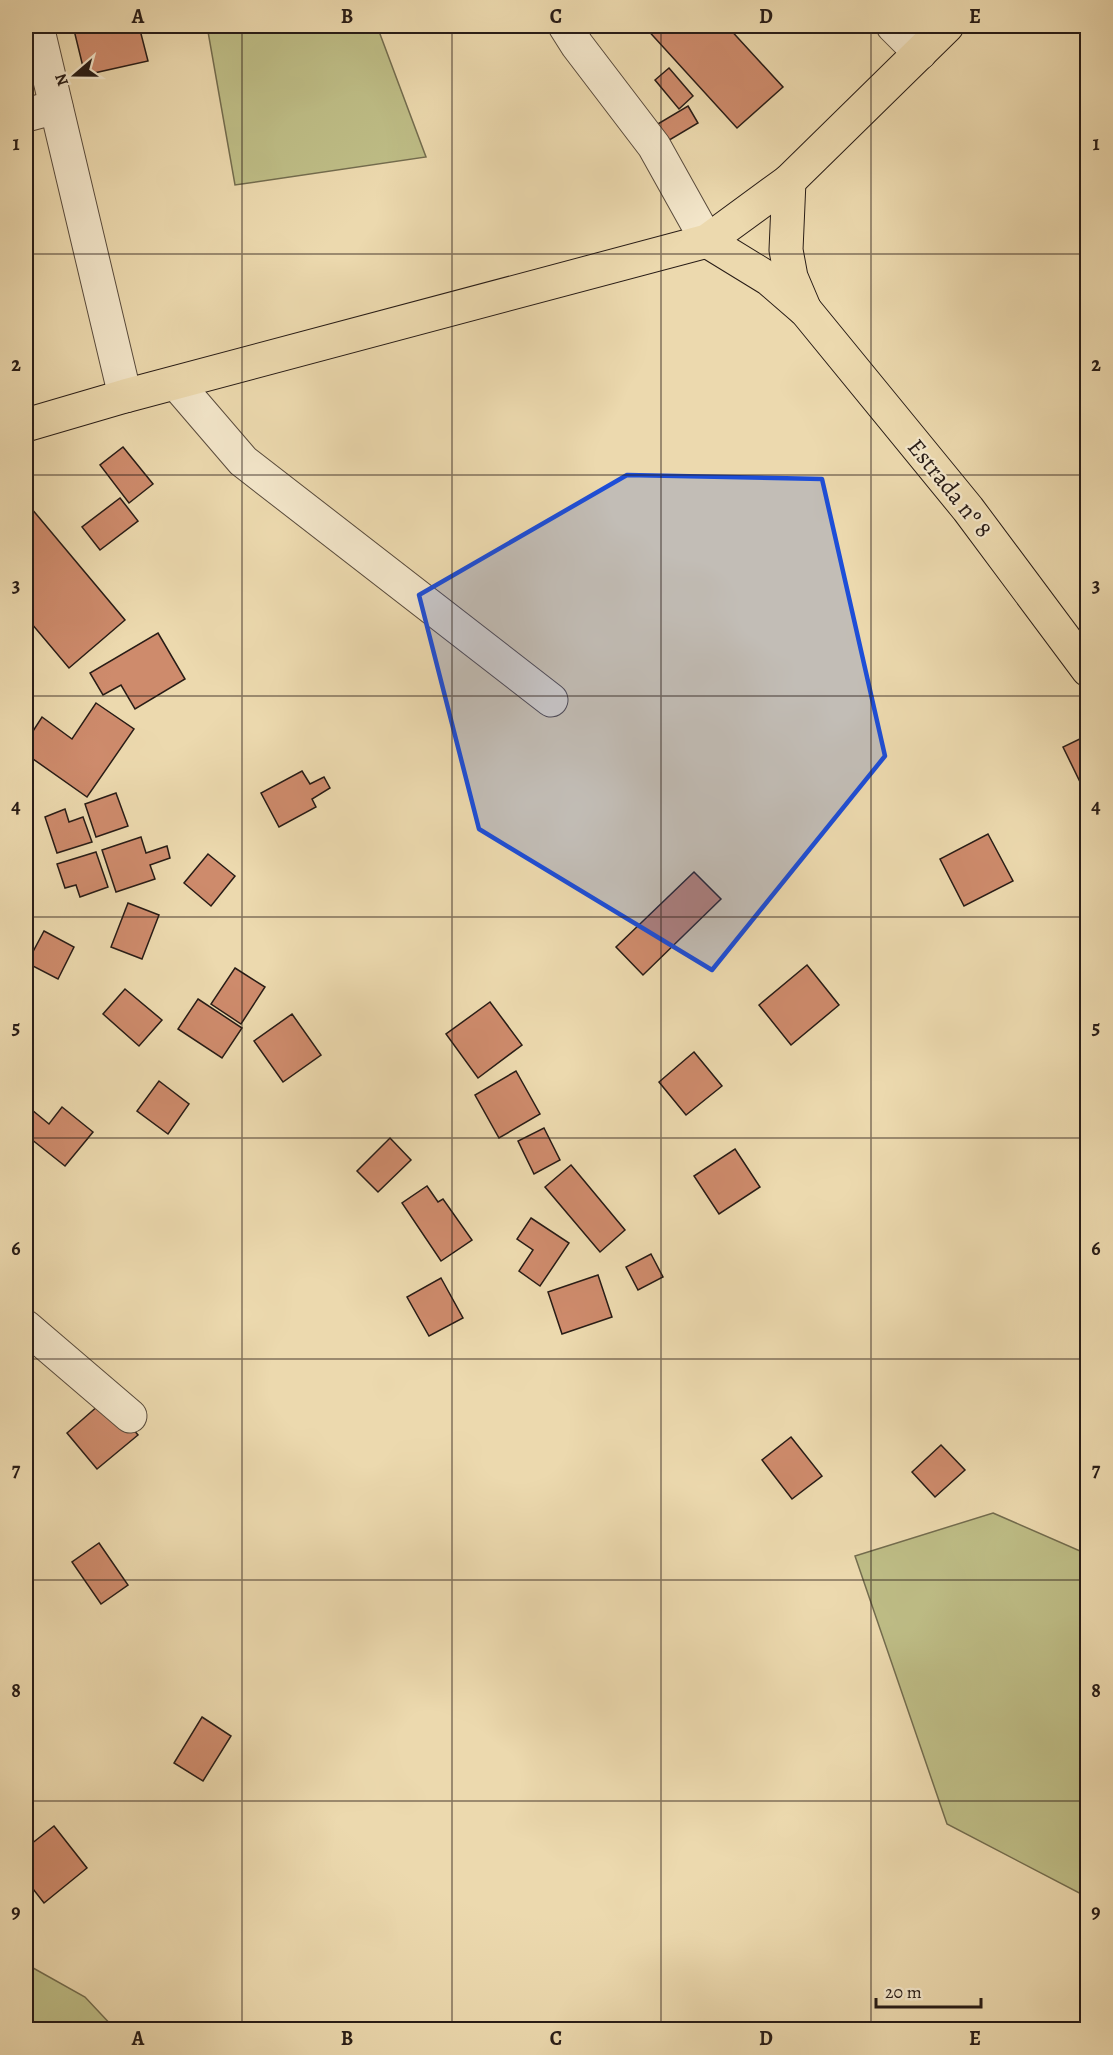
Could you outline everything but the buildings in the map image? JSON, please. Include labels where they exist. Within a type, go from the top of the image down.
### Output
[{"type":"main road","points":[[26,425],[125,396],[707,241],[789,182],[947,26]]},
{"type":"main road","points":[[789,182],[786,250],[791,277],[806,311]]},
{"type":"main road","points":[[707,241],[769,279],[806,311]]},
{"type":"main road","name":"Estrada nº 8","points":[[806,311],[968,509],[1088,670]]},
{"type":"street","points":[[37,26],[40,111],[125,396]]},
{"type":"street","points":[[565,26],[654,146],[707,241]]},
{"type":"street","points":[[893,26],[920,53]]},
{"type":"street","points":[[176,383],[243,461],[551,700]]},
{"type":"street","points":[[26,1327],[130,1416]]},
{"type":"highlighted area","points":[[627,475],[822,479],[885,756],[712,970],[479,829],[419,595]]},
{"type":"shaded area","points":[[207,26],[377,26],[426,157],[235,185]]},
{"type":"shaded area","points":[[993,1513],[1087,1554],[1087,1897],[947,1824],[855,1556]]},
{"type":"shaded area","points":[[26,1964],[85,1997],[115,2029],[26,2029]]}]
